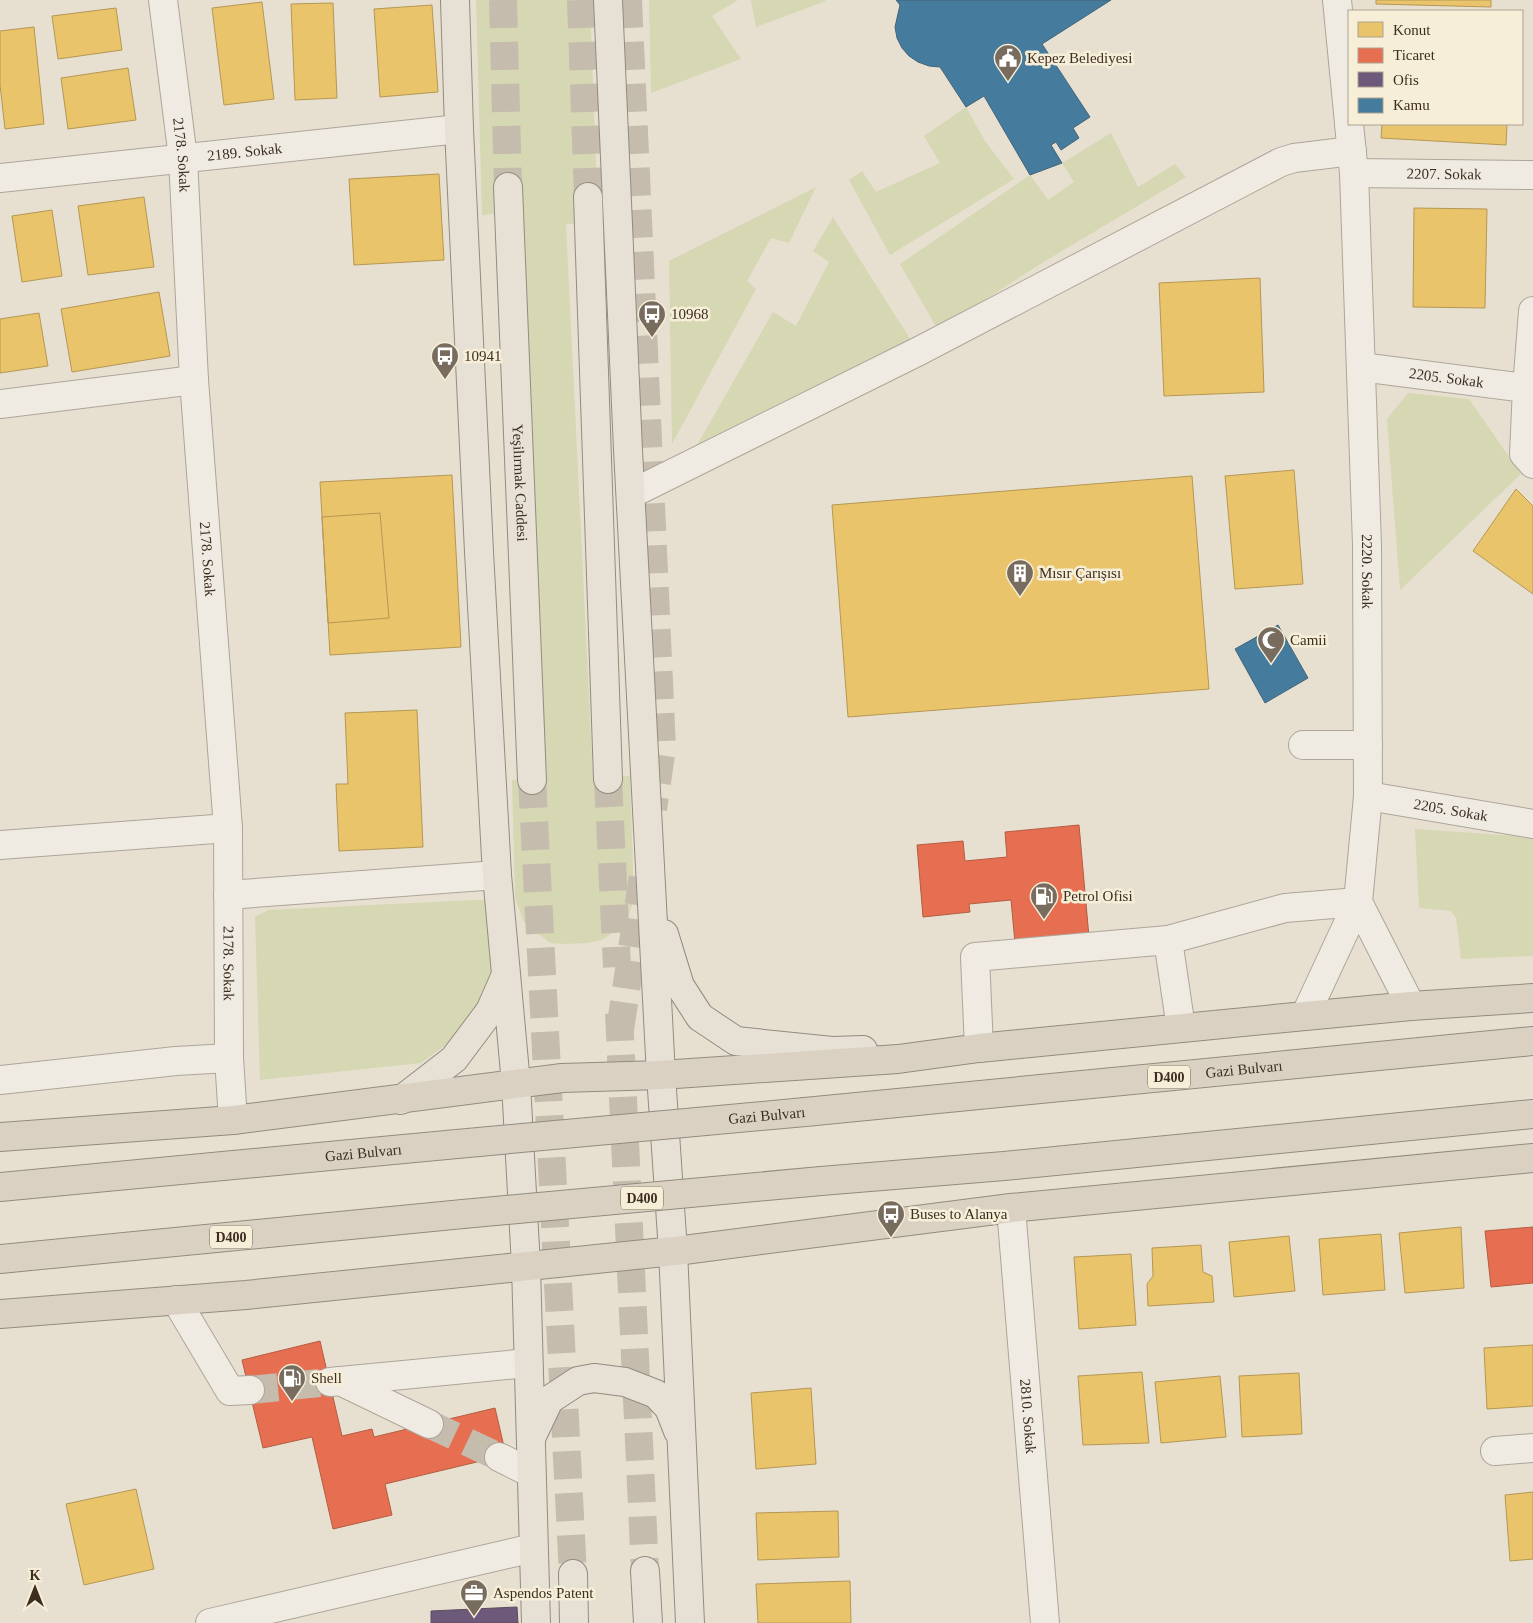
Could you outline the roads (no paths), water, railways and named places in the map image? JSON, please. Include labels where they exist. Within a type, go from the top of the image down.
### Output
[{"type":"highway","points":[[0,1137],[233,1120],[562,1078],[661,1075],[898,1059],[979,1048],[1305,1016],[1411,1006],[1533,998]]},
{"type":"highway","name":"Gazi Bulvarı","points":[[0,1187],[805,1112],[1533,1041]]},
{"type":"highway","name":"D400","points":[[0,1259],[463,1214],[1004,1166],[1533,1114]]},
{"type":"highway","points":[[0,1314],[246,1295],[673,1251],[1011,1208],[1533,1158]]},
{"type":"main road","points":[[455,0],[459,129],[496,875],[516,1084],[526,1266],[536,1623]]},
{"type":"main road","points":[[608,0],[631,494],[661,1075],[673,1251],[690,1623]]},
{"type":"main road","name":"Yeşilırmak Caddesi","points":[[508,188],[532,780]]},
{"type":"main road","points":[[588,197],[608,779]]},
{"type":"main road","points":[[652,889],[680,986],[700,1017],[736,1041],[832,1051],[979,1048]]},
{"type":"main road","points":[[401,1100],[454,1059],[490,1011],[506,976]]},
{"type":"main road","points":[[530,1441],[550,1400],[578,1381],[594,1378],[625,1382],[656,1394],[669,1408],[682,1440]]},
{"type":"main road","points":[[645,1571],[648,1623]]},
{"type":"main road","points":[[573,1574],[574,1623]]},
{"type":"street","name":"2178. Sokak","points":[[163,0],[182,158],[194,380],[228,828],[229,1058],[233,1120]]},
{"type":"street","name":"2220. Sokak","points":[[1337,0],[1348,113]]},
{"type":"street","name":"2220. Sokak","points":[[1349,125],[1353,162],[1367,545],[1368,796],[1358,902]]},
{"type":"street","name":"2189. Sokak","points":[[0,178],[459,129]]},
{"type":"street","name":"2207. Sokak","points":[[631,494],[919,351],[1281,162],[1294,158],[1533,175]]},
{"type":"street","points":[[1533,311],[1530,388],[1524,454],[1533,464]]},
{"type":"street","name":"2205. Sokak","points":[[1361,367],[1530,388]]},
{"type":"street","points":[[0,404],[194,380]]},
{"type":"street","points":[[1303,745],[1368,745]]},
{"type":"street","name":"2205. Sokak","points":[[1368,796],[1533,824]]},
{"type":"street","points":[[0,845],[228,828]]},
{"type":"street","points":[[228,895],[496,875]]},
{"type":"street","points":[[979,1048],[975,957],[1168,940],[1285,908],[1358,902]]},
{"type":"street","points":[[1358,902],[1411,1006]]},
{"type":"street","points":[[1305,1016],[1358,902]]},
{"type":"street","points":[[1168,940],[1181,1028]]},
{"type":"street","points":[[0,1080],[176,1061],[229,1058]]},
{"type":"street","name":"2810. Sokak","points":[[1011,1208],[1045,1623]]},
{"type":"street","points":[[176,1300],[230,1391],[250,1390]]},
{"type":"street","points":[[429,1424],[334,1381],[528,1363]]},
{"type":"street","points":[[1495,1451],[1533,1448]]},
{"type":"street","points":[[499,1457],[531,1473]]},
{"type":"street","points":[[210,1623],[533,1548]]},
{"type":"tunnel","points":[[503,0],[508,187]]},
{"type":"tunnel","points":[[581,0],[588,197]]},
{"type":"tunnel","points":[[628,0],[662,748],[653,809]]},
{"type":"tunnel","points":[[608,779],[617,967]]},
{"type":"tunnel","points":[[532,780],[573,1574]]},
{"type":"tunnel","points":[[620,1030],[644,869]]},
{"type":"tunnel","points":[[619,1013],[645,1571]]},
{"type":"tunnel","points":[[250,1390],[330,1382]]},
{"type":"tunnel","points":[[429,1424],[499,1457]]},
{"type":"place","name":"Kepez Belediyesi","points":[[1008,82]]},
{"type":"place","name":"10968","points":[[652,338]]},
{"type":"place","name":"10941","points":[[445,380]]},
{"type":"place","name":"Mısır Çarışısı","points":[[1020,597]]},
{"type":"place","name":"Camii","points":[[1271,664]]},
{"type":"place","name":"Petrol Ofisi","points":[[1044,920]]},
{"type":"place","name":"Buses to Alanya","points":[[891,1238]]},
{"type":"place","name":"Shell","points":[[292,1402]]},
{"type":"place","name":"Aspendos Patent","points":[[474,1617]]}]
